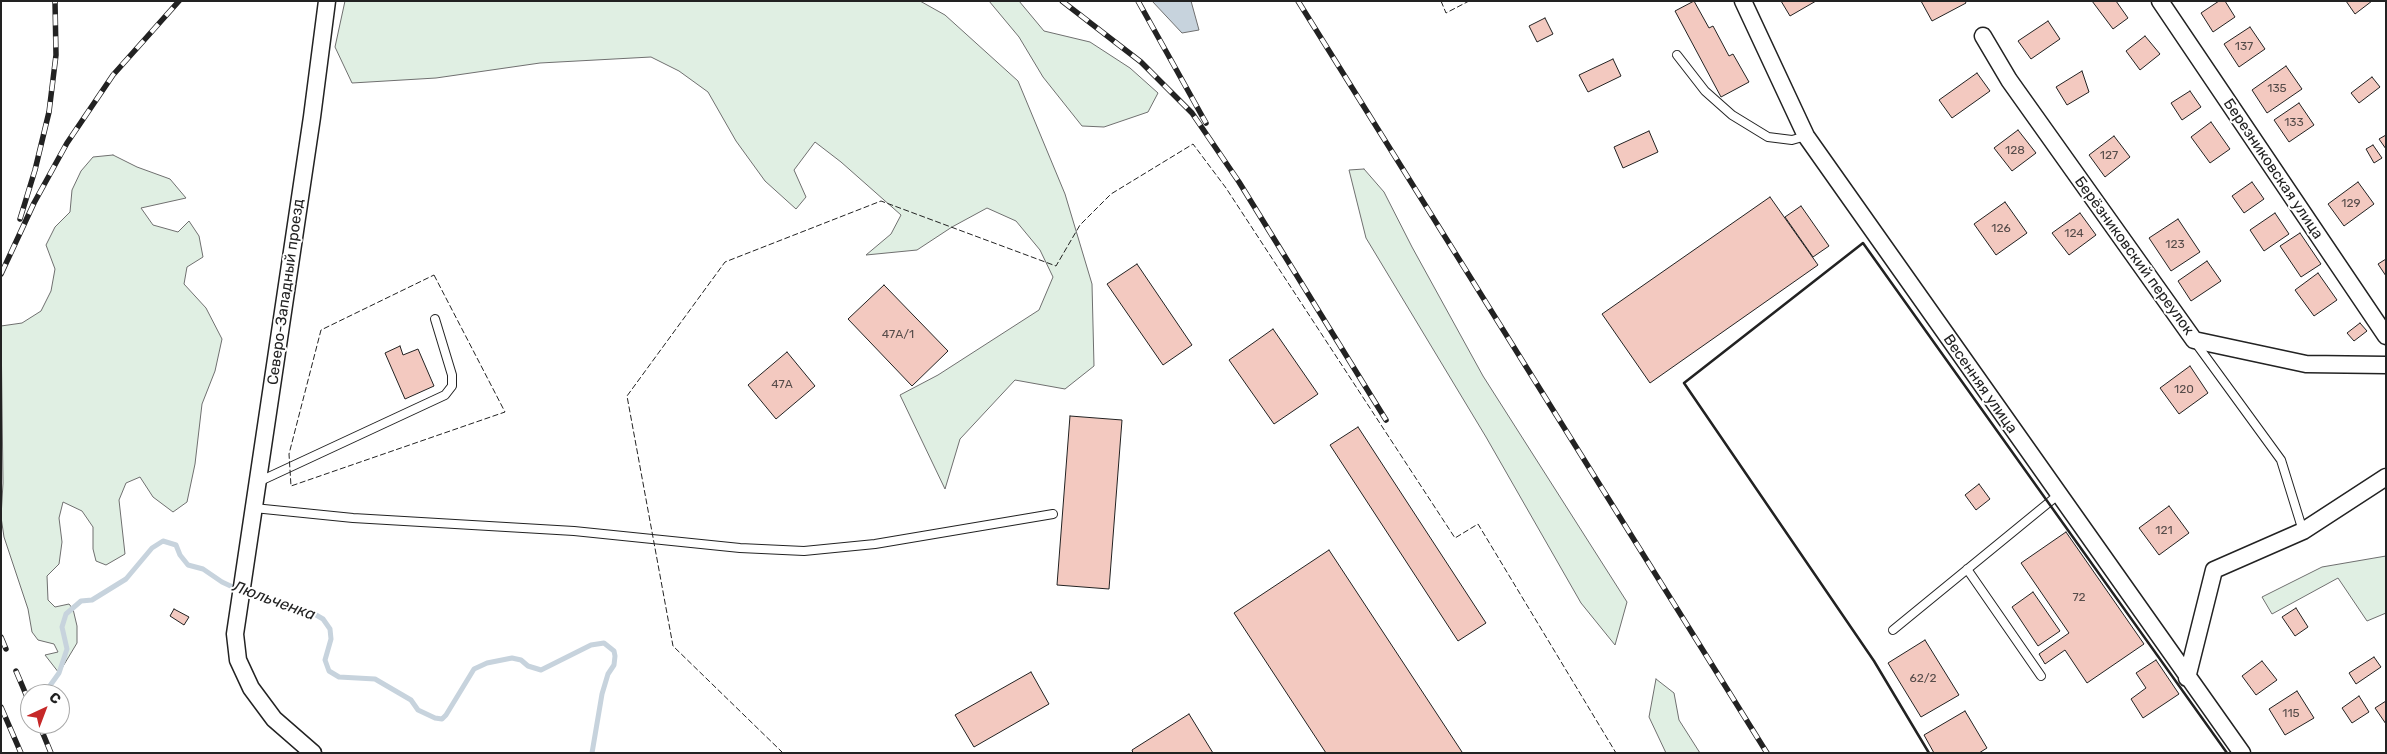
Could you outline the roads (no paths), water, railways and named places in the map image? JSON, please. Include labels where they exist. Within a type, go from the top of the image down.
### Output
[{"type":"street","name":"Северо-Западный проезд","points":[[313,753],[274,719],[251,688],[238,660],[235,628],[312,117],[327,1]]},
{"type":"street","name":"Весенняя улица","points":[[1743,1],[1806,136],[2187,678],[2242,753]]},
{"type":"street","name":"Березниковская улица","points":[[2160,1],[2386,336]]},
{"type":"street","name":"Берёзниковский переулок","points":[[1983,36],[2009,80],[2194,340],[2306,364],[2386,365]]},
{"type":"street","points":[[2187,678],[2214,570],[2303,531],[2386,477]]},
{"type":"lane","points":[[1677,55],[1705,91],[1740,119],[1768,137],[1792,140],[1806,136]]},
{"type":"lane","points":[[258,482],[445,395],[452,386],[452,375],[435,320]]},
{"type":"lane","points":[[2194,340],[2281,460],[2303,531]]},
{"type":"lane","points":[[1893,630],[2058,495]]},
{"type":"lane","points":[[254,508],[353,518],[574,531],[740,548],[804,551],[875,544],[1053,514]]},
{"type":"lane","points":[[1968,569],[2041,676]]},
{"type":"waterway","name":"Люльченка","points":[[51,684],[59,673],[67,649],[62,627],[66,614],[81,601],[92,600],[126,579],[152,548],[163,541],[176,545],[180,555],[188,565],[203,569],[222,582],[252,596],[311,612],[323,619],[330,629],[331,639],[325,660],[329,671],[339,677],[375,679],[411,700],[418,710],[435,718],[442,719],[446,715],[474,669],[487,663],[512,658],[521,660],[528,666],[541,670],[591,645],[604,643],[614,651],[615,656],[614,665],[608,674],[602,694],[592,753]]},
{"type":"railway","points":[[20,219],[35,170],[49,112],[56,55],[55,1]]},
{"type":"railway","points":[[1,274],[34,203],[67,143],[113,75],[179,1]]},
{"type":"railway","points":[[1062,1],[1141,62],[1192,113],[1239,182],[1386,420]]},
{"type":"railway","points":[[1138,1],[1206,123]]},
{"type":"railway","points":[[1298,1],[1767,753]]},
{"type":"railway","points":[[1,637],[6,649]]},
{"type":"railway","points":[[16,671],[22,684]]},
{"type":"railway","points":[[1,707],[21,753]]},
{"type":"railway","points":[[43,734],[51,753]]}]
